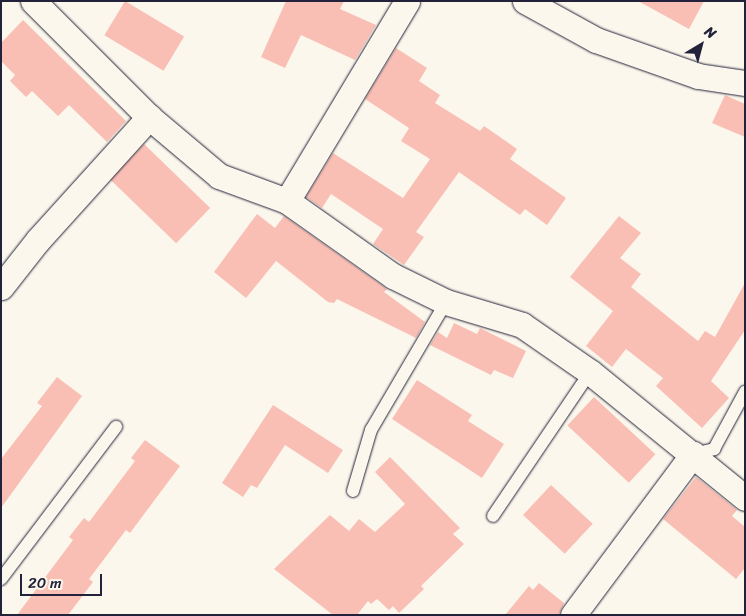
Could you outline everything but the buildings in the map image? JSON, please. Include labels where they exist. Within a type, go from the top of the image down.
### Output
[{"type":"street","points":[[33,1],[149,117],[219,176],[287,201],[392,276],[446,302],[522,325],[590,372],[745,498]]},
{"type":"street","points":[[287,201],[407,1]]},
{"type":"street","points":[[525,1],[596,40],[698,76],[745,83]]},
{"type":"street","points":[[1,287],[38,240],[149,117]]},
{"type":"street","points":[[573,615],[693,454]]},
{"type":"lane","points":[[353,491],[371,430],[446,302]]},
{"type":"lane","points":[[493,516],[590,372]]},
{"type":"lane","points":[[693,454],[714,449],[745,392]]},
{"type":"lane","points":[[1,579],[116,427]]}]
